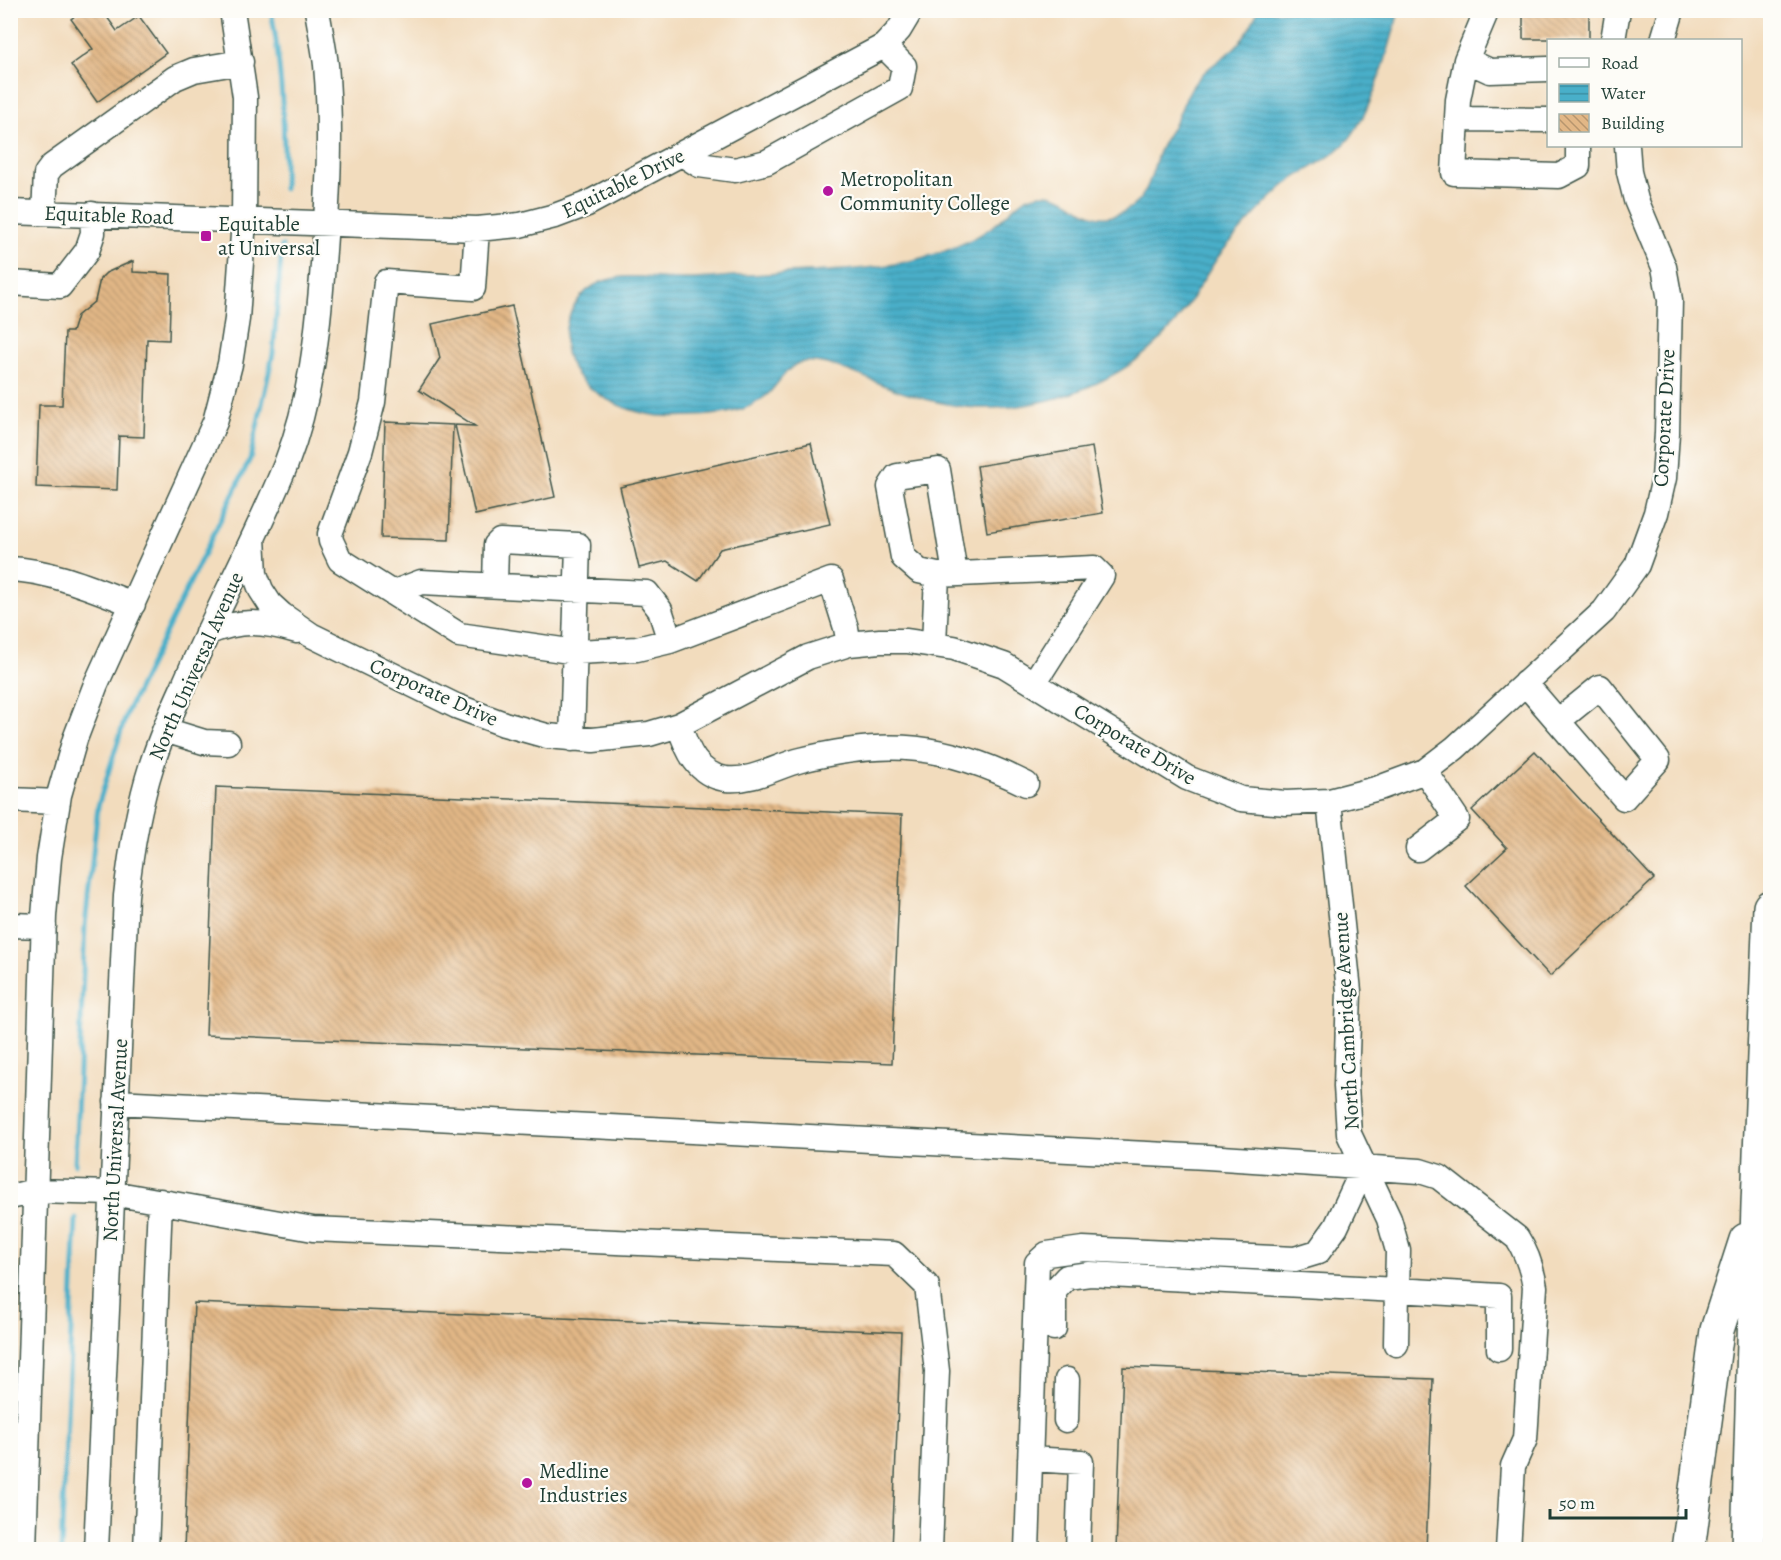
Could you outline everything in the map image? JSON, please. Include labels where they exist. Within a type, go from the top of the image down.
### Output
[{"type":"highway","points":[[1748,1550],[1758,1204],[1770,907]]},
{"type":"highway","points":[[1688,1550],[1718,1330],[1758,1204]]},
{"type":"street","points":[[20,1534],[44,926],[49,858],[58,802],[75,739],[96,684],[215,422],[230,364],[237,319],[244,220],[245,97],[232,10]]},
{"type":"street","name":"North Universal Avenue","points":[[96,1550],[126,896],[133,838],[153,762],[165,730],[286,463],[300,423],[310,381],[319,325],[326,224],[328,95],[326,63],[317,10]]},
{"type":"street","points":[[1487,10],[1466,60],[1457,119],[1454,173],[1559,176],[1578,166],[1578,147]]},
{"type":"street","points":[[1613,39],[1618,10]]},
{"type":"street","points":[[1664,39],[1672,10]]},
{"type":"street","points":[[682,154],[699,165],[735,170],[767,162],[900,88],[904,66],[898,29]]},
{"type":"street","name":"Equitable Drive","points":[[244,220],[477,229],[520,225],[555,216],[587,204],[682,154],[898,29]]},
{"type":"street","points":[[1466,60],[1490,70],[1547,69]]},
{"type":"street","points":[[44,213],[46,174],[52,166],[75,148],[176,78],[194,70],[241,62]]},
{"type":"street","points":[[1457,119],[1547,120]]},
{"type":"street","name":"Corporate Drive","points":[[253,538],[254,567],[261,590],[270,604],[282,615],[311,635],[456,706],[504,724],[548,736],[572,740],[619,739],[649,734],[679,725],[798,662],[849,644],[880,640],[954,648],[1004,665],[1187,778],[1241,799],[1286,803],[1329,801],[1379,788],[1425,771],[1455,748],[1604,611],[1637,565],[1656,513],[1664,478],[1670,300],[1664,267],[1636,200],[1629,172],[1627,147]]},
{"type":"street","name":"Equitable Road","points":[[10,212],[244,220]]},
{"type":"street","points":[[10,283],[60,286],[87,251],[93,233],[92,214]]},
{"type":"street","points":[[477,229],[473,288],[386,282],[373,402],[360,452],[330,534],[340,560],[459,635],[576,652],[637,649],[670,640],[831,580],[849,644]]},
{"type":"street","points":[[495,585],[496,545],[500,541],[578,544],[572,740]]},
{"type":"street","points":[[934,645],[946,575],[1094,568],[1102,576],[1034,683]]},
{"type":"street","points":[[10,569],[26,570],[71,580],[133,604]]},
{"type":"street","points":[[392,593],[421,582],[647,592],[660,610],[670,640]]},
{"type":"street","name":"Corporate Drive","points":[[207,633],[225,625],[259,623],[273,624],[311,635]]},
{"type":"street","points":[[1526,683],[1558,721]]},
{"type":"street","points":[[679,725],[685,744],[695,763],[706,771],[726,779],[745,778],[828,753],[884,746],[957,755],[994,768],[1026,784]]},
{"type":"street","points":[[165,730],[204,742],[228,743]]},
{"type":"street","points":[[1418,849],[1457,819],[1425,771]]},
{"type":"street","points":[[10,800],[58,802]]},
{"type":"street","name":"North Cambridge Avenue","points":[[1329,801],[1349,991],[1346,1113],[1349,1134],[1389,1219],[1398,1251],[1395,1344]]},
{"type":"street","points":[[10,925],[44,926]]},
{"type":"street","points":[[116,1102],[1364,1167],[1420,1171],[1439,1177],[1517,1238],[1526,1251],[1535,1287],[1525,1439],[1513,1466],[1508,1550]]},
{"type":"street","points":[[1027,1550],[1037,1263],[1047,1254],[1083,1249],[1295,1259],[1318,1251],[1336,1227],[1364,1167]]},
{"type":"street","points":[[10,1183],[35,1191]]},
{"type":"street","points":[[10,1197],[35,1191],[112,1193],[313,1230],[894,1254],[927,1286],[937,1371],[930,1550]]},
{"type":"street","points":[[146,1550],[160,1201]]},
{"type":"street","points":[[1054,1328],[1054,1291],[1067,1277],[1090,1274],[1499,1296],[1499,1349]]},
{"type":"street","points":[[1032,1399],[1066,1400]]},
{"type":"street","points":[[1030,1459],[1081,1462],[1078,1550]]},
{"type":"water","points":[[1258,11],[1399,11],[1373,94],[1358,126],[1349,139],[1327,158],[1285,185],[1267,202],[1218,257],[1175,323],[1138,359],[1116,373],[1092,385],[1043,401],[1017,406],[981,408],[926,399],[839,368],[802,362],[787,371],[767,395],[746,408],[714,415],[671,416],[638,412],[608,400],[582,380],[572,367],[566,353],[565,337],[571,312],[586,291],[610,279],[630,277],[696,279],[885,266],[929,256],[964,243],[986,231],[1014,207],[1035,195],[1048,194],[1059,197],[1099,217],[1111,217],[1125,211],[1133,206],[1144,193],[1160,149],[1193,85],[1202,74],[1240,42]]},
{"type":"building","points":[[83,10],[102,10],[117,31],[139,16],[166,53],[97,102],[71,65],[93,49],[71,19]]},
{"type":"building","points":[[1523,10],[1589,10],[1589,39],[1523,39]]},
{"type":"building","points":[[133,261],[133,272],[171,274],[169,340],[147,339],[144,437],[119,436],[117,490],[36,487],[39,405],[62,405],[65,332],[72,332],[77,316],[95,301],[100,279],[106,273]]},
{"type":"building","points":[[512,306],[555,497],[475,515],[455,425],[475,426],[419,390],[440,358],[432,324]]},
{"type":"building","points":[[385,422],[453,425],[449,540],[381,538]]},
{"type":"building","points":[[811,443],[830,524],[720,549],[698,581],[667,561],[639,568],[620,487]]},
{"type":"building","points":[[1092,447],[1103,513],[987,532],[977,466]]},
{"type":"building","points":[[1535,751],[1654,879],[1550,976],[1466,886],[1507,848],[1472,810]]},
{"type":"building","points":[[216,787],[902,815],[892,1063],[206,1035]]},
{"type":"building","points":[[194,1303],[901,1332],[892,1550],[184,1550]]},
{"type":"building","points":[[1123,1367],[1433,1379],[1426,1550],[1116,1550]]},
{"type":"waterway","points":[[271,10],[282,100],[284,189]]},
{"type":"waterway","points":[[75,1164],[85,926],[98,806],[127,712],[250,459],[273,354],[282,246]]},
{"type":"waterway","points":[[61,1550],[76,1219]]},
{"type":"place","name":"Metropolitan Community College","points":[[828,191]]},
{"type":"place","name":"Equitable at Universal","points":[[206,236]]},
{"type":"place","name":"Medline Industries","points":[[527,1483]]}]
